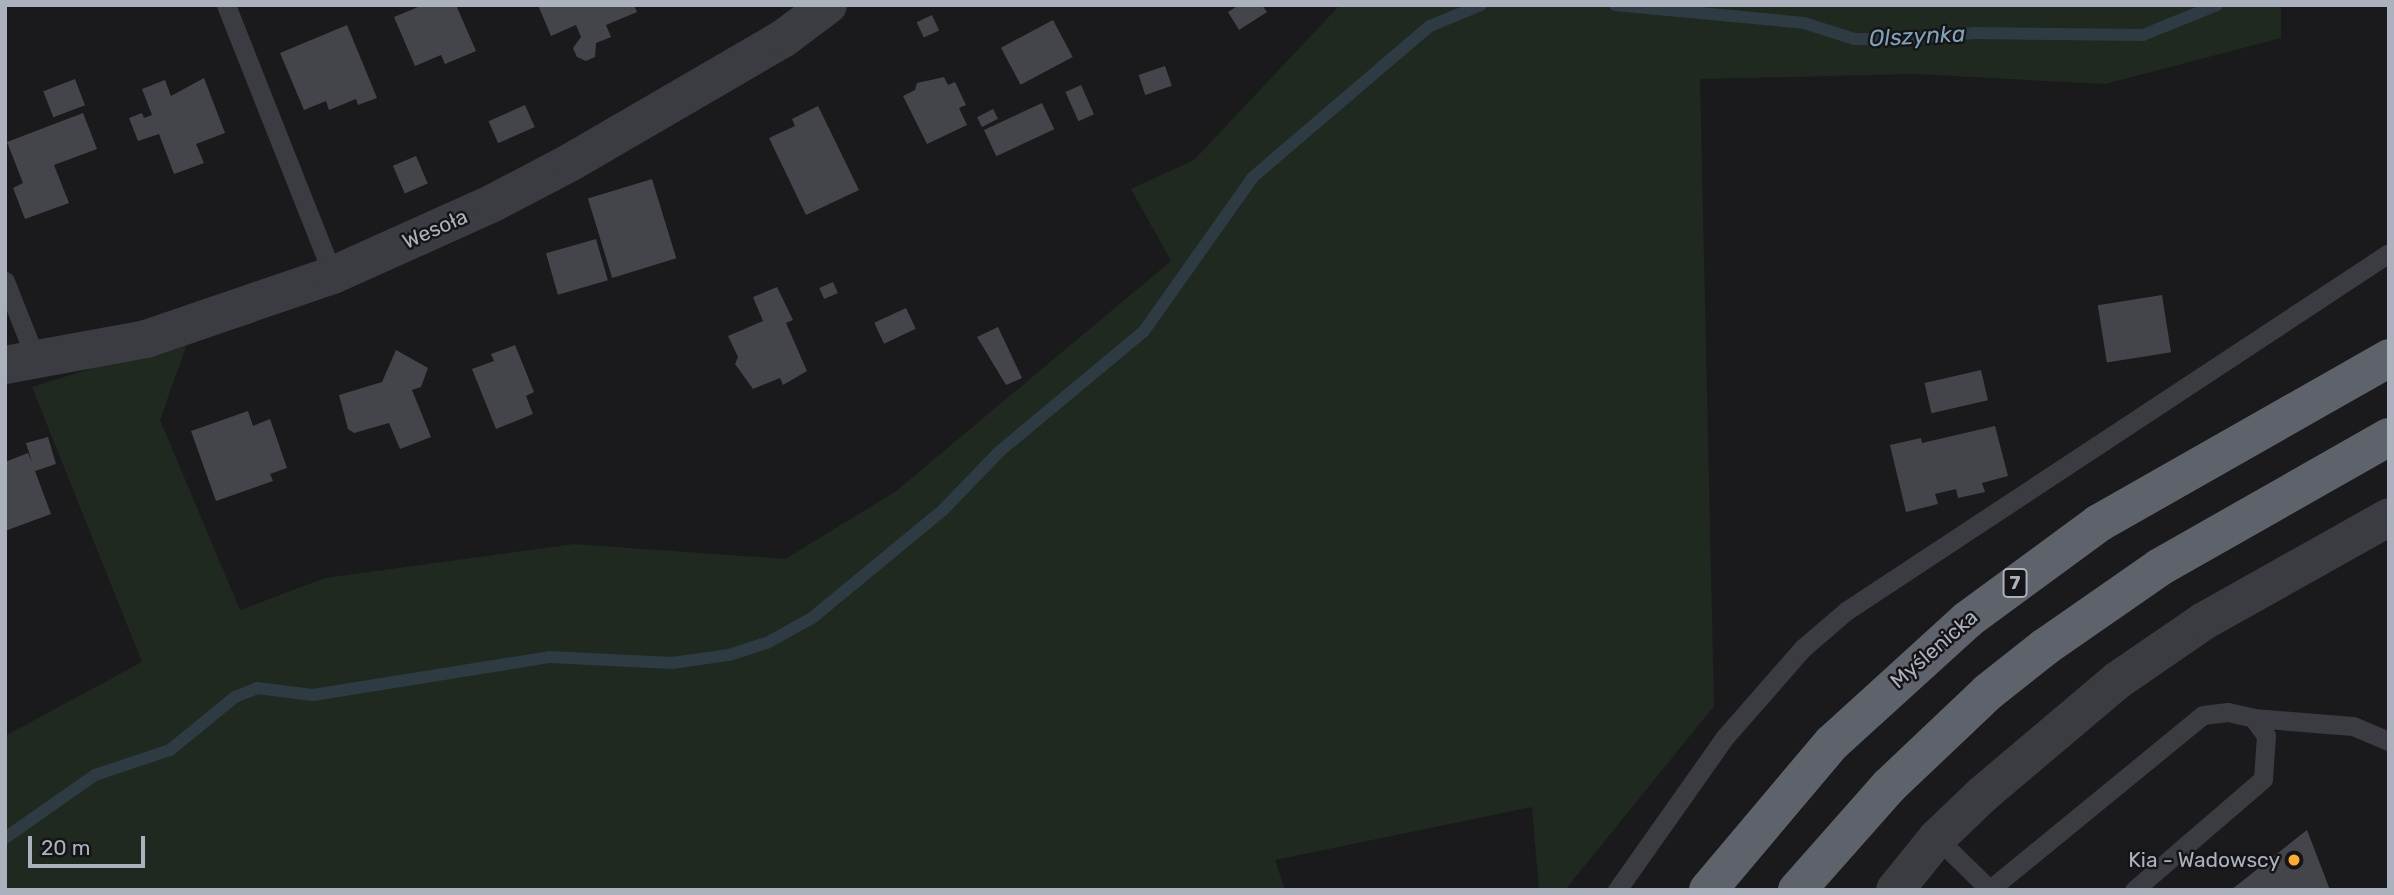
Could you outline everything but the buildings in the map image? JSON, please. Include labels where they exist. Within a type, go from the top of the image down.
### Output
[{"type":"highway","name":"Myślenicka","points":[[1708,890],[1832,743],[1967,620],[2099,523],[2389,358]]},
{"type":"highway","points":[[1797,890],[1889,786],[1988,692],[2045,647],[2160,567],[2389,437]]},
{"type":"street","name":"Wesoła","points":[[20,361],[146,339],[333,275],[493,203],[571,162],[784,38],[828,5]]},
{"type":"street","points":[[1895,890],[1937,838],[2041,742],[2118,680],[2215,615],[2389,517]]},
{"type":"lane","points":[[226,5],[333,275]]},
{"type":"lane","points":[[1617,890],[1725,737],[1803,648],[1846,611],[2389,253]]},
{"type":"lane","points":[[5,281],[20,361]]},
{"type":"lane","points":[[1937,838],[1989,890],[2203,715],[2228,712],[2253,718],[2353,726],[2389,741]]},
{"type":"lane","points":[[2134,890],[2263,779],[2266,735],[2253,718]]},
{"type":"green space","points":[[1340,5],[2281,5],[2281,38],[2105,84],[1915,74],[1700,79],[1714,706],[1565,890],[1539,890],[1532,807],[1275,860],[1285,890],[5,890],[5,736],[142,662],[32,387],[189,338],[160,420],[240,610],[325,578],[574,544],[785,559],[895,492],[1171,261],[1131,189],[1194,160]]},
{"type":"waterway","points":[[5,838],[95,775],[170,750],[235,697],[257,688],[313,695],[549,657],[672,663],[729,655],[767,643],[812,618],[943,510],[1000,451],[1144,331],[1253,177],[1430,26],[1481,5]]},
{"type":"waterway","name":"Olszynka","points":[[1615,5],[1804,23],[1854,39],[1909,39],[1974,33],[2143,35],[2217,5]]},
{"type":"place","name":"Kia - Wadowscy","points":[[2294,860]]}]
